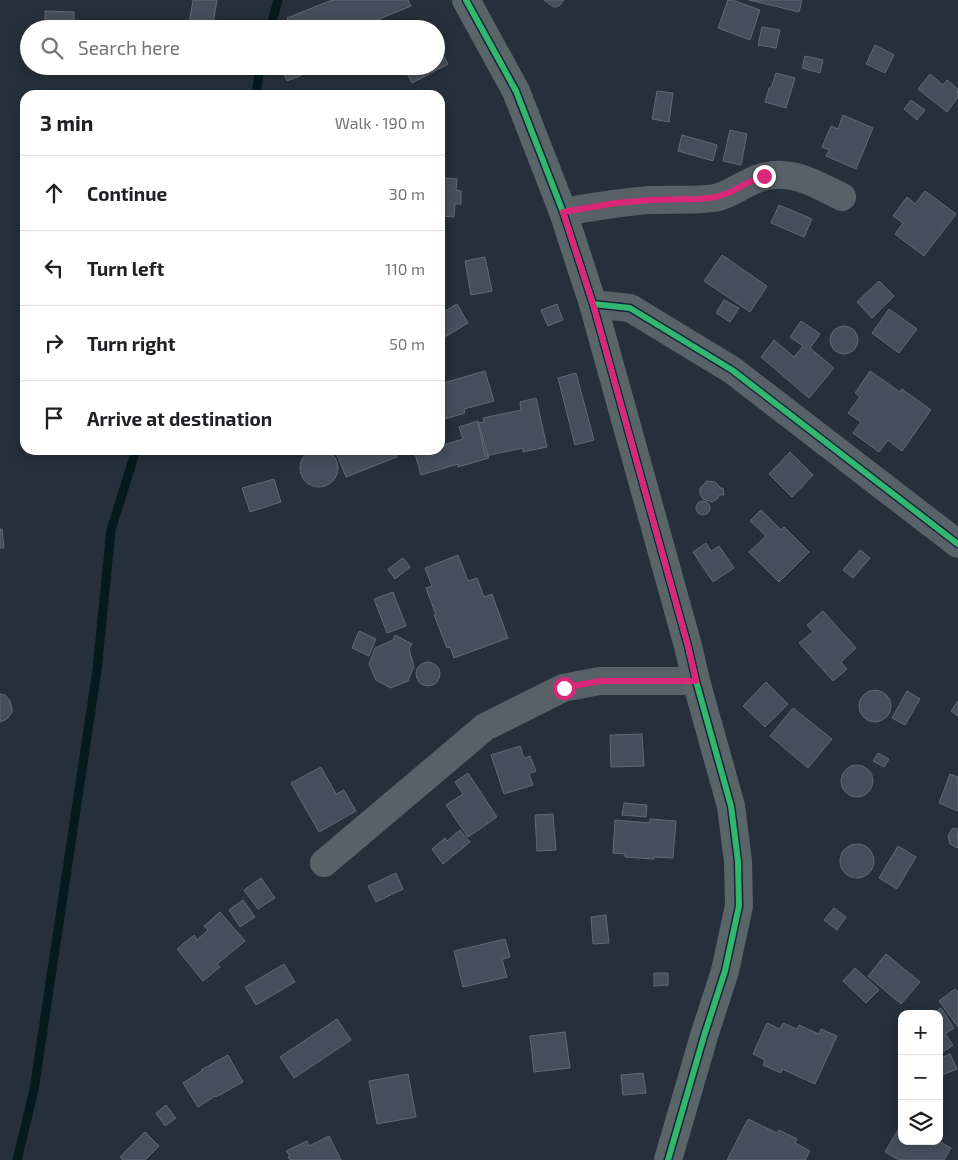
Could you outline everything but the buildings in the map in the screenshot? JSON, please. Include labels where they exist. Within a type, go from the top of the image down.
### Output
[{"type":"street","points":[[466,0],[516,91],[563,212],[593,304],[731,806],[738,861],[739,906],[725,971],[668,1160]]},
{"type":"street","points":[[563,212],[616,203],[716,197],[764,176],[783,174],[802,179],[842,197]]},
{"type":"street","points":[[593,304],[630,308],[732,370],[958,544]]},
{"type":"street","points":[[324,863],[485,728],[564,688],[599,681],[696,681]]},
{"type":"waterway","points":[[272,20],[278,0]]},
{"type":"waterway","points":[[257,90],[259,75]]},
{"type":"waterway","points":[[17,1160],[34,1090],[97,670],[111,530],[134,455]]},
{"type":"cycle path","points":[[466,0],[516,91],[563,212],[593,304],[731,806],[738,861],[739,906],[725,971],[668,1160]]},
{"type":"cycle path","points":[[593,304],[630,308],[732,370],[958,544]]},
{"type":"route","points":[[564,688],[599,681],[696,681],[688,646],[593,304],[563,212],[616,203],[716,197],[764,176]]}]
